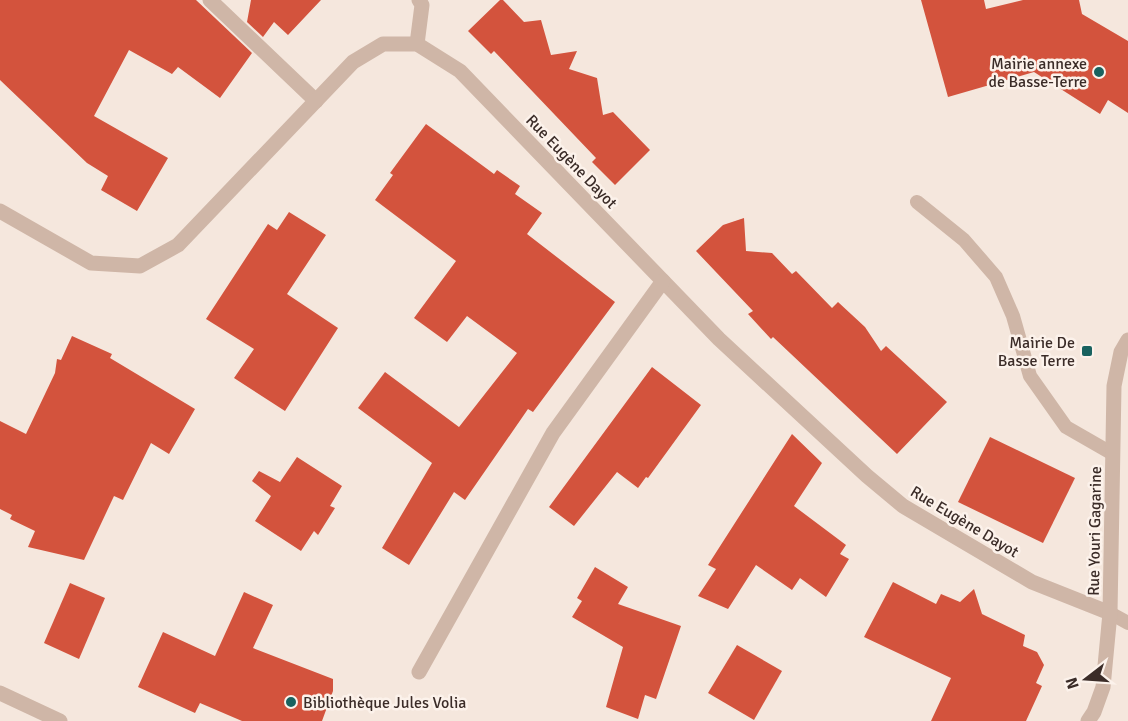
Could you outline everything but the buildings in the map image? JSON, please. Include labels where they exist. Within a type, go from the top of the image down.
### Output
[{"type":"street","points":[[210,0],[316,101]]},
{"type":"street","points":[[0,211],[91,263],[140,266],[178,245],[353,62],[383,44],[417,44],[422,5],[419,0]]},
{"type":"street","name":"Rue Eugène Dayot","points":[[417,44],[459,71],[719,339],[867,476],[903,506],[1032,582],[1110,613]]},
{"type":"street","points":[[419,672],[553,434],[663,281]]},
{"type":"street","name":"Rue Youri Gagarine","points":[[1088,721],[1094,712],[1103,687],[1110,613],[1114,386],[1121,352],[1128,340]]},
{"type":"street","points":[[0,693],[60,721]]},
{"type":"lane","points":[[917,202],[964,240],[996,277],[1013,316],[1030,376],[1066,427],[1113,454]]},
{"type":"lane","points":[[1110,613],[1128,623]]},
{"type":"place","name":"Mairie annexe de Basse-Terre","points":[[1099,72]]},
{"type":"place","name":"Mairie De Basse Terre","points":[[1087,351]]},
{"type":"place","name":"Bibliothèque Jules Volia","points":[[291,702]]}]
